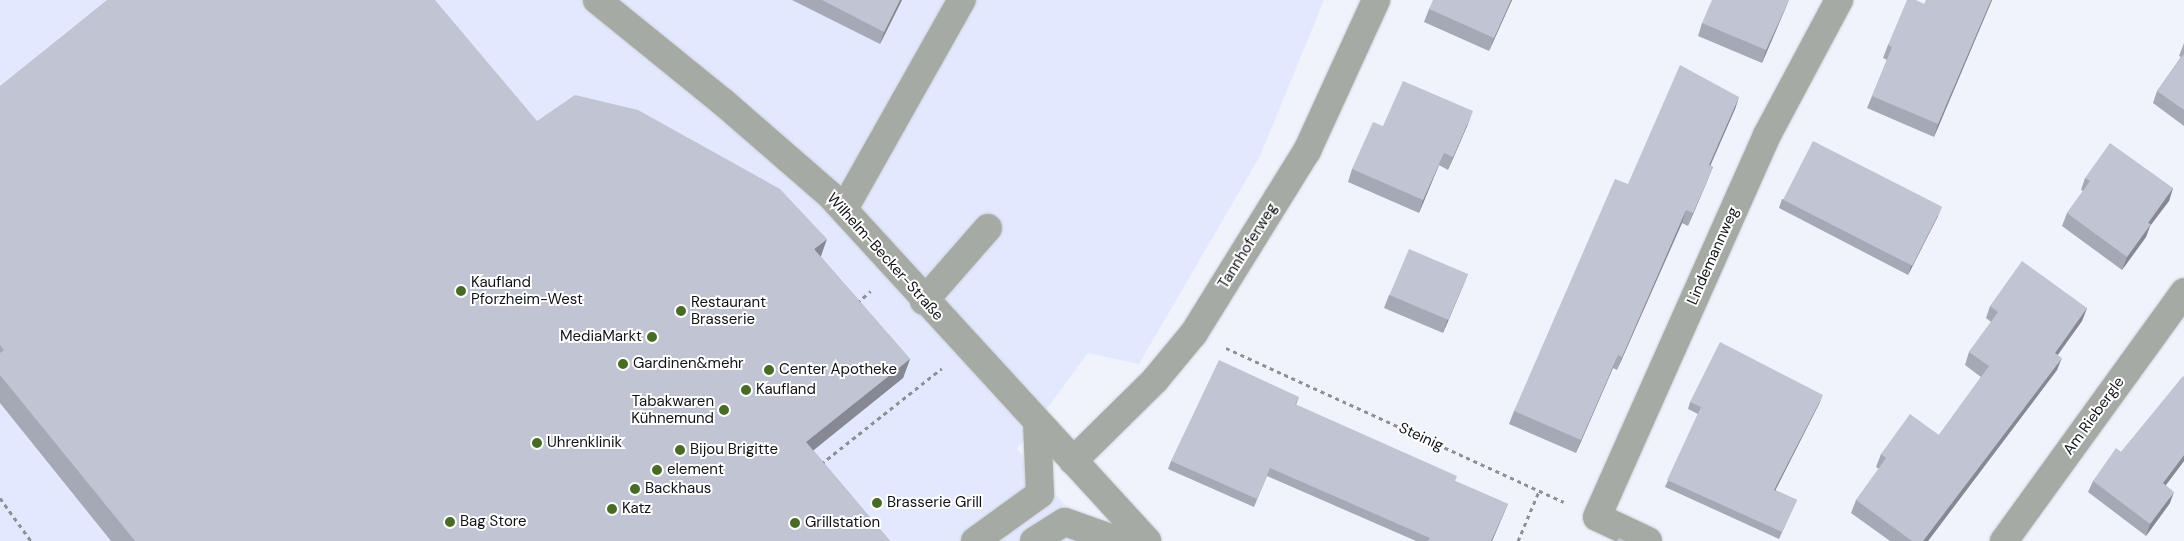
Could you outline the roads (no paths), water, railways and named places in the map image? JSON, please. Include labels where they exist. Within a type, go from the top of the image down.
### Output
[{"type":"street","name":"Wilhelm-Becker-Straße","points":[[597,0],[723,102],[844,209],[924,301],[1147,541]]},
{"type":"street","points":[[844,209],[962,0]]},
{"type":"street","name":"Tannhoferweg","points":[[1074,461],[1155,380],[1194,333],[1307,151],[1376,0]]},
{"type":"street","name":"Lindemannweg","points":[[1648,541],[1597,517],[1767,135],[1839,0]]},
{"type":"street","points":[[924,301],[988,228]]},
{"type":"street","name":"Am Riebergle","points":[[2004,541],[2184,292]]},
{"type":"street","points":[[975,541],[1040,494],[1037,422]]},
{"type":"street","points":[[1034,541],[1065,522],[1119,541]]},
{"type":"place","name":"Kaufland Pforzheim-West","points":[[461,291]]},
{"type":"place","name":"Restaurant Brasserie","points":[[681,311]]},
{"type":"place","name":"MediaMarkt","points":[[652,337]]},
{"type":"place","name":"Gardinen&mehr","points":[[623,364]]},
{"type":"place","name":"Center Apotheke","points":[[769,370]]},
{"type":"place","name":"Kaufland","points":[[746,390]]},
{"type":"place","name":"Tabakwaren Kühnemund","points":[[724,410]]},
{"type":"place","name":"Uhrenklinik","points":[[537,443]]},
{"type":"place","name":"Bijou Brigitte","points":[[680,450]]},
{"type":"place","name":"element","points":[[657,470]]},
{"type":"place","name":"Backhaus","points":[[635,489]]},
{"type":"place","name":"Brasserie Grill","points":[[877,503]]},
{"type":"place","name":"Katz","points":[[612,509]]},
{"type":"place","name":"Bag Store","points":[[450,522]]},
{"type":"place","name":"Grillstation","points":[[795,523]]}]
